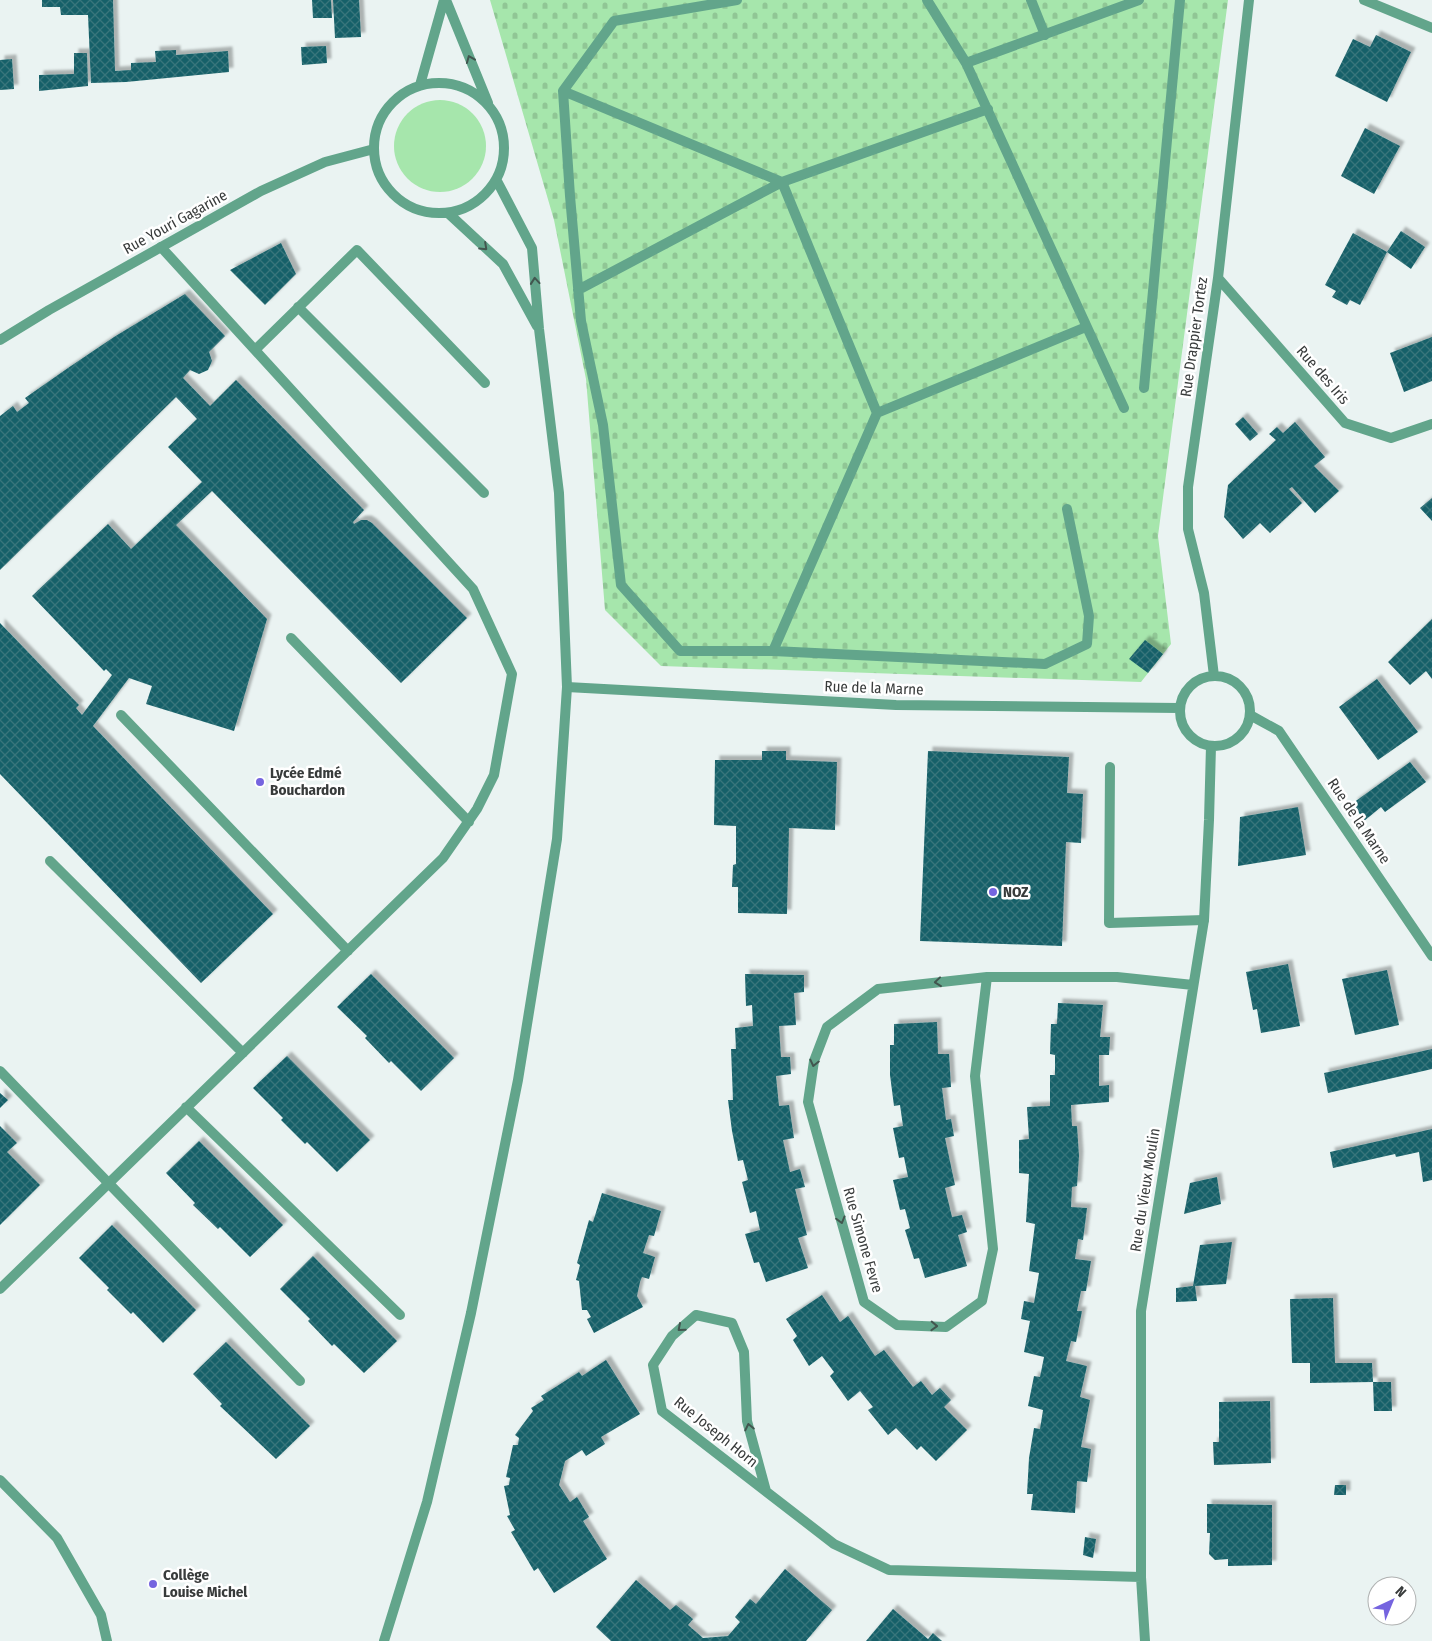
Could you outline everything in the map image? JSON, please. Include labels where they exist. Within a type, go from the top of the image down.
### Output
[{"type":"street","points":[[420,85],[445,0]]},
{"type":"street","points":[[445,0],[488,104],[499,121],[504,141],[504,162],[497,181],[488,193],[476,203],[463,209],[448,213],[430,213],[412,208],[397,198],[385,184],[377,168],[374,149],[377,128],[386,110],[401,95],[420,85],[438,82],[457,85],[474,92],[488,104]]},
{"type":"street","points":[[737,0],[614,21],[563,91],[581,321],[603,426],[621,585],[680,651],[773,651],[1045,664],[1087,644],[1089,616],[1067,509]]},
{"type":"street","points":[[927,0],[966,63],[1124,408]]},
{"type":"street","points":[[1031,0],[1045,35]]},
{"type":"street","points":[[966,63],[1139,0]]},
{"type":"street","points":[[1144,388],[1180,0]]},
{"type":"street","name":"Rue Drappier Tortez","points":[[1214,676],[1204,593],[1188,529],[1188,487],[1218,278],[1249,0]]},
{"type":"street","points":[[1364,0],[1432,28]]},
{"type":"street","points":[[563,91],[782,182],[878,413]]},
{"type":"street","points":[[578,290],[782,182],[988,109]]},
{"type":"street","name":"Rue Youri Gagarine","points":[[0,340],[49,310],[262,191],[325,162],[374,149]]},
{"type":"street","points":[[384,1641],[431,1483],[471,1313],[518,1080],[557,839],[567,688],[558,493],[539,329],[532,248],[497,181]]},
{"type":"street","points":[[448,213],[503,264],[539,329]]},
{"type":"street","points":[[0,1288],[443,858],[477,810],[494,775],[512,674],[473,589],[161,247]]},
{"type":"street","points":[[255,350],[357,250],[485,383]]},
{"type":"street","name":"Rue des Iris","points":[[1218,278],[1345,423],[1391,438],[1432,424]]},
{"type":"street","points":[[298,307],[484,493]]},
{"type":"street","points":[[773,651],[878,413],[1086,327]]},
{"type":"street","points":[[290,638],[469,822]]},
{"type":"street","points":[[1214,676],[1224,677],[1241,687],[1247,696],[1250,715],[1247,726],[1241,735],[1232,742],[1222,746],[1200,743],[1191,737],[1184,729],[1180,718],[1179,708],[1187,689],[1194,682],[1204,677],[1214,676]]},
{"type":"street","name":"Rue de la Marne","points":[[567,688],[896,705],[1179,708]]},
{"type":"street","points":[[121,715],[348,950]]},
{"type":"street","name":"Rue de la Marne","points":[[1250,715],[1279,731],[1432,956]]},
{"type":"street","name":"Rue du Vieux Moulin","points":[[1145,1641],[1141,1577],[1141,1311],[1204,920],[1210,820],[1211,746]]},
{"type":"street","points":[[1110,767],[1109,923],[1204,920]]},
{"type":"street","points":[[50,861],[243,1053]]},
{"type":"street","name":"Rue Simone Fevre","points":[[987,977],[975,1076],[993,1249],[982,1301],[946,1327],[898,1325],[864,1302],[808,1102],[814,1061],[827,1027],[878,989],[987,977],[1117,977],[1193,985]]},
{"type":"street","points":[[0,1071],[300,1381]]},
{"type":"street","points":[[186,1107],[400,1315]]},
{"type":"street","name":"Rue Joseph Horn","points":[[766,1491],[747,1421],[744,1352],[732,1323],[696,1315],[672,1336],[653,1365],[662,1411],[834,1544],[889,1570],[1141,1577]]},
{"type":"street","points":[[0,1480],[57,1538],[101,1615],[107,1641]]},
{"type":"green space","points":[[490,0],[1228,0],[1158,536],[1171,644],[1141,682],[661,666],[605,610],[586,379],[554,220]]},
{"type":"green space","points":[[440,100],[457,104],[472,114],[482,129],[486,146],[482,163],[472,178],[457,188],[440,192],[423,188],[408,178],[398,163],[394,146],[398,129],[408,114],[423,104]]},
{"type":"building","points":[[42,0],[113,0],[115,71],[131,70],[131,63],[156,62],[155,51],[176,50],[176,55],[228,51],[229,72],[126,82],[91,83],[88,15],[61,15],[60,7],[42,7]]},
{"type":"building","points":[[312,0],[331,0],[332,18],[313,18]]},
{"type":"building","points":[[333,0],[359,0],[361,37],[335,38]]},
{"type":"building","points":[[1376,35],[1411,52],[1387,102],[1335,76],[1353,39],[1370,47]]},
{"type":"building","points":[[326,46],[327,63],[302,65],[301,47]]},
{"type":"building","points":[[74,53],[87,53],[88,86],[39,91],[39,75],[74,74]]},
{"type":"building","points":[[12,59],[14,89],[0,90],[0,60]]},
{"type":"building","points":[[1365,128],[1400,146],[1374,194],[1341,176]]},
{"type":"building","points":[[1401,231],[1425,247],[1411,269],[1387,252]]},
{"type":"building","points":[[1353,233],[1387,252],[1360,305],[1350,300],[1347,305],[1332,297],[1336,291],[1325,285]]},
{"type":"building","points":[[281,243],[296,274],[265,305],[230,270]]},
{"type":"building","points":[[185,294],[225,336],[209,352],[212,361],[208,370],[199,374],[190,370],[183,378],[210,406],[236,380],[364,510],[353,522],[354,524],[361,520],[367,520],[372,523],[467,618],[401,683],[212,491],[176,525],[267,619],[234,731],[146,704],[152,686],[129,678],[93,726],[273,914],[201,983],[0,774],[0,623],[79,705],[76,708],[82,715],[112,675],[106,669],[104,671],[32,596],[108,524],[131,549],[202,482],[168,447],[197,419],[176,397],[0,570],[0,416],[13,406],[17,412],[29,403],[25,398],[114,337]]},
{"type":"building","points":[[1432,337],[1432,381],[1404,392],[1390,353]]},
{"type":"building","points":[[1243,417],[1258,434],[1250,441],[1235,424]]},
{"type":"building","points":[[1295,422],[1325,457],[1314,466],[1339,491],[1315,513],[1292,487],[1289,489],[1302,503],[1270,533],[1260,523],[1243,539],[1224,517],[1228,485],[1276,440],[1269,434],[1277,427],[1283,433]]},
{"type":"building","points":[[1432,498],[1432,521],[1420,508]]},
{"type":"building","points":[[1432,619],[1432,679],[1426,671],[1410,685],[1388,662]]},
{"type":"building","points":[[1145,640],[1163,654],[1148,673],[1129,659]]},
{"type":"building","points":[[1377,679],[1418,732],[1378,760],[1339,707]]},
{"type":"building","points":[[762,751],[786,751],[786,760],[837,762],[835,830],[789,828],[787,914],[738,913],[738,887],[732,887],[733,865],[736,864],[736,826],[714,825],[715,760],[762,760]]},
{"type":"building","name":"NOZ","points":[[928,751],[1069,757],[1067,793],[1083,794],[1081,843],[1066,842],[1062,946],[920,941]]},
{"type":"building","points":[[1410,762],[1426,782],[1385,812],[1381,807],[1364,821],[1353,803]]},
{"type":"building","points":[[1298,807],[1306,855],[1238,866],[1240,817]]},
{"type":"building","points":[[1288,964],[1300,1026],[1261,1033],[1257,1009],[1253,1010],[1246,972]]},
{"type":"building","points":[[1387,970],[1399,1025],[1355,1035],[1342,979]]},
{"type":"building","points":[[371,974],[454,1058],[421,1091],[391,1061],[389,1063],[365,1038],[367,1036],[337,1007]]},
{"type":"building","points":[[745,974],[804,975],[804,992],[794,993],[796,1025],[779,1026],[781,1057],[790,1057],[791,1074],[776,1076],[779,1106],[789,1105],[794,1138],[783,1140],[790,1172],[800,1169],[805,1187],[795,1189],[807,1235],[798,1238],[808,1268],[766,1282],[759,1262],[754,1263],[745,1234],[760,1230],[756,1211],[750,1213],[742,1182],[748,1180],[743,1160],[738,1161],[728,1100],[733,1100],[731,1049],[736,1049],[735,1028],[753,1026],[752,1005],[746,1006]]},
{"type":"building","points":[[1058,1003],[1103,1005],[1100,1037],[1110,1037],[1109,1055],[1099,1055],[1099,1086],[1109,1085],[1109,1102],[1071,1105],[1072,1126],[1077,1126],[1079,1156],[1077,1186],[1072,1187],[1071,1207],[1087,1208],[1083,1240],[1078,1239],[1075,1259],[1091,1261],[1086,1291],[1081,1291],[1077,1311],[1082,1311],[1076,1342],[1071,1341],[1066,1361],[1087,1366],[1080,1397],[1090,1400],[1081,1447],[1091,1449],[1087,1482],[1077,1481],[1075,1513],[1031,1510],[1033,1494],[1027,1494],[1029,1458],[1034,1428],[1040,1429],[1043,1410],[1028,1406],[1034,1376],[1040,1377],[1044,1357],[1024,1352],[1030,1321],[1021,1319],[1024,1301],[1034,1303],[1039,1273],[1029,1271],[1035,1224],[1026,1222],[1029,1174],[1019,1173],[1019,1140],[1029,1139],[1027,1107],[1050,1106],[1050,1075],[1055,1075],[1055,1055],[1050,1054],[1051,1024],[1057,1024]]},
{"type":"building","points":[[937,1022],[938,1054],[949,1054],[951,1087],[942,1088],[946,1120],[951,1119],[954,1136],[945,1138],[955,1185],[945,1188],[952,1217],[962,1215],[967,1232],[958,1235],[967,1266],[925,1278],[919,1258],[914,1259],[905,1230],[910,1228],[905,1209],[900,1210],[893,1180],[908,1177],[904,1157],[899,1158],[893,1128],[903,1126],[900,1105],[894,1106],[890,1075],[890,1045],[894,1045],[894,1024]]},
{"type":"building","points":[[1432,1049],[1432,1069],[1328,1093],[1324,1073]]},
{"type":"building","points":[[287,1056],[370,1140],[337,1172],[307,1142],[305,1144],[281,1120],[283,1118],[253,1088]]},
{"type":"building","points":[[0,1093],[8,1100],[0,1108]]},
{"type":"building","points":[[0,1126],[17,1143],[7,1152],[40,1185],[0,1225]]},
{"type":"building","points":[[1432,1129],[1432,1180],[1423,1182],[1419,1152],[1396,1157],[1395,1154],[1333,1168],[1330,1152]]},
{"type":"building","points":[[199,1141],[283,1225],[250,1257],[220,1227],[218,1229],[193,1205],[195,1203],[166,1173]]},
{"type":"building","points":[[1217,1177],[1221,1204],[1184,1214],[1190,1183]]},
{"type":"building","points":[[602,1193],[661,1211],[654,1236],[649,1235],[643,1253],[655,1257],[649,1279],[642,1277],[640,1282],[637,1296],[643,1307],[594,1333],[587,1319],[591,1317],[587,1310],[582,1310],[579,1281],[576,1280],[580,1265],[577,1263],[589,1220],[593,1222]]},
{"type":"building","points":[[112,1225],[196,1310],[163,1343],[133,1312],[131,1314],[107,1290],[109,1288],[79,1258]]},
{"type":"building","points":[[1232,1242],[1226,1284],[1195,1286],[1197,1301],[1176,1302],[1176,1288],[1193,1286],[1200,1245]]},
{"type":"building","points":[[313,1256],[397,1341],[364,1373],[334,1344],[332,1346],[308,1321],[310,1319],[280,1289]]},
{"type":"building","points":[[822,1295],[840,1322],[848,1316],[875,1356],[884,1350],[913,1387],[921,1381],[932,1395],[940,1388],[951,1400],[944,1407],[967,1430],[936,1461],[921,1446],[917,1450],[896,1428],[888,1435],[868,1410],[873,1407],[860,1391],[848,1401],[830,1376],[834,1372],[822,1356],[809,1366],[793,1340],[797,1336],[786,1319]]},
{"type":"building","points":[[1333,1298],[1335,1363],[1372,1363],[1373,1382],[1310,1383],[1310,1363],[1292,1363],[1290,1299]]},
{"type":"building","points":[[226,1342],[310,1426],[276,1459],[220,1406],[222,1404],[193,1374]]},
{"type":"building","points":[[606,1360],[640,1414],[601,1437],[605,1444],[586,1456],[582,1450],[565,1461],[559,1485],[570,1502],[577,1497],[589,1517],[583,1521],[607,1559],[554,1593],[538,1568],[534,1571],[511,1532],[515,1530],[507,1516],[510,1515],[504,1486],[509,1485],[510,1478],[506,1477],[513,1445],[518,1445],[519,1438],[515,1435],[533,1411],[531,1408],[544,1400],[541,1396],[579,1372],[582,1376]]},
{"type":"building","points":[[1373,1382],[1391,1382],[1392,1411],[1374,1411]]},
{"type":"building","points":[[1270,1401],[1271,1463],[1214,1465],[1213,1442],[1219,1442],[1219,1402]]},
{"type":"building","points":[[1335,1485],[1346,1485],[1346,1495],[1334,1495]]},
{"type":"building","points":[[1207,1504],[1272,1505],[1272,1565],[1228,1566],[1228,1559],[1215,1560],[1209,1554],[1210,1533],[1207,1533]]},
{"type":"building","points":[[1085,1537],[1096,1539],[1093,1558],[1083,1555]]},
{"type":"building","points":[[785,1569],[832,1610],[806,1641],[611,1641],[596,1627],[636,1580],[670,1610],[676,1605],[693,1619],[688,1625],[703,1638],[728,1636],[740,1622],[735,1617],[750,1599],[756,1604]]},
{"type":"building","points":[[893,1609],[928,1639],[933,1633],[942,1641],[866,1641]]},
{"type":"place","name":"Lycée Edmé Bouchardon","points":[[260,782]]},
{"type":"place","name":"NOZ","points":[[993,892]]},
{"type":"place","name":"Collège Louise Michel","points":[[153,1584]]}]
